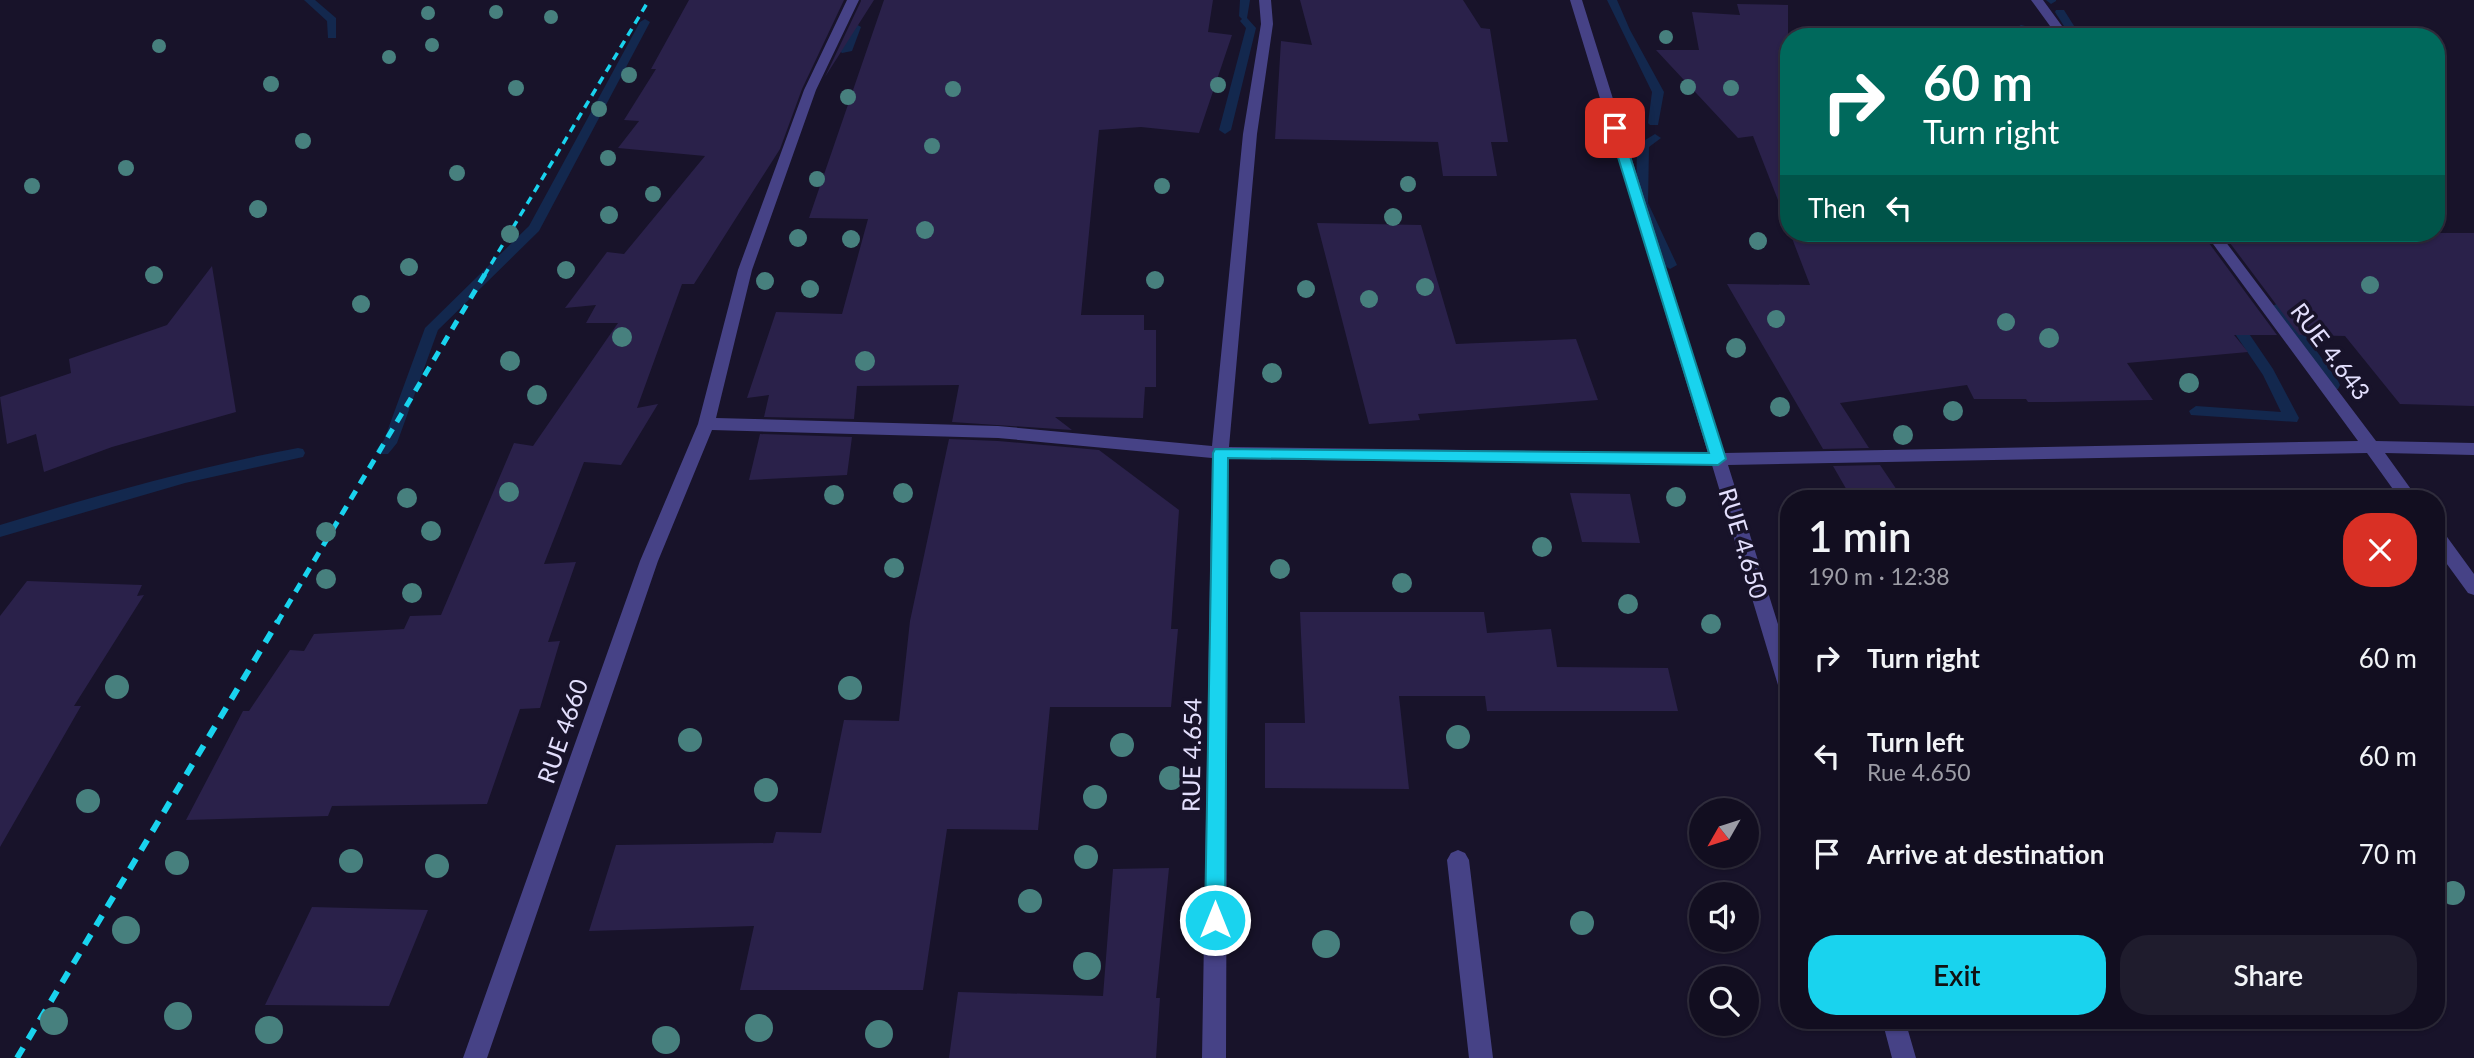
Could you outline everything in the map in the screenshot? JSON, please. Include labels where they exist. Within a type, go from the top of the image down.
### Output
[{"type":"street","name":"RUE 4660","points":[[475,1058],[649,561],[706,424],[745,270],[810,90],[853,0]]},
{"type":"street","name":"RUE 4.654","points":[[1214,1058],[1220,453],[1250,134],[1267,24],[1265,0]]},
{"type":"street","name":"RUE 4.650","points":[[1576,0],[1780,659]]},
{"type":"street","points":[[2037,0],[2057,28]]},
{"type":"street","name":"RUE 4.643","points":[[2219,242],[2404,490]]},
{"type":"street","points":[[706,424],[998,432],[1220,453],[1718,459],[2373,447],[2474,449]]},
{"type":"street","points":[[2445,548],[2474,588]]},
{"type":"street","points":[[1458,860],[1481,1058]]},
{"type":"street","points":[[1896,1029],[1905,1058]]},
{"type":"building","points":[[689,0],[844,0],[802,89],[780,149],[694,284],[682,284],[637,408],[658,404],[621,465],[584,462],[544,564],[576,562],[548,642],[560,641],[540,708],[520,709],[487,804],[332,806],[328,816],[186,820],[243,711],[249,711],[290,650],[304,651],[314,634],[404,629],[410,616],[441,615],[514,443],[533,446],[618,323],[586,323],[596,305],[565,308],[607,252],[624,254],[705,156],[618,148],[639,121],[624,120],[656,69],[651,69]]},
{"type":"building","points":[[874,0],[825,77],[861,1]]},
{"type":"building","points":[[884,0],[1213,0],[1208,32],[1232,35],[1199,133],[1141,127],[1099,130],[1081,315],[1144,315],[1144,330],[1156,330],[1156,387],[1145,387],[1143,418],[1055,417],[1072,430],[952,422],[959,385],[857,386],[854,419],[764,417],[769,395],[747,398],[776,312],[842,314],[868,219],[809,218]]},
{"type":"building","points":[[1300,0],[1463,0],[1481,28],[1490,29],[1508,142],[1491,142],[1497,176],[1443,176],[1438,142],[1275,139],[1281,41],[1312,45]]},
{"type":"building","points":[[1737,4],[1788,5],[1788,28],[1780,28],[1780,205],[1753,136],[1738,138],[1656,50],[1699,50],[1692,12],[1740,15]]},
{"type":"building","points":[[1317,223],[1421,225],[1456,344],[1576,339],[1598,400],[1418,414],[1420,420],[1369,424]]},
{"type":"building","points":[[2445,233],[2474,233],[2474,406],[2400,404],[2345,336],[2299,335],[2229,242],[2445,242]]},
{"type":"building","points":[[1793,242],[2208,242],[2277,335],[2234,335],[2248,352],[2127,363],[2153,400],[2028,402],[2026,399],[1974,399],[1967,385],[1840,403],[1869,448],[1823,449],[1727,284],[1810,285]]},
{"type":"building","points":[[212,266],[236,412],[112,447],[44,472],[36,434],[7,444],[0,397],[71,373],[69,359],[167,325]]},
{"type":"building","points":[[760,434],[852,437],[847,475],[749,480]]},
{"type":"building","points":[[949,439],[1099,450],[1179,510],[1171,629],[1178,629],[1171,707],[1050,707],[1038,830],[947,829],[923,990],[740,990],[754,926],[589,931],[616,845],[773,843],[776,832],[821,833],[844,720],[899,721],[910,621]]},
{"type":"building","points":[[1880,465],[1897,490],[1847,490],[1833,466]]},
{"type":"building","points":[[1570,493],[1630,494],[1640,543],[1582,542]]},
{"type":"building","points":[[27,581],[142,585],[137,596],[144,595],[74,706],[81,706],[0,847],[0,616]]},
{"type":"building","points":[[1300,612],[1484,612],[1487,633],[1551,629],[1557,667],[1668,668],[1678,711],[1487,711],[1485,696],[1399,696],[1409,789],[1265,788],[1265,723],[1305,723]]},
{"type":"building","points":[[1169,868],[1156,998],[1160,998],[1156,1058],[949,1058],[958,992],[1103,996],[1113,869]]},
{"type":"building","points":[[312,907],[428,910],[389,1006],[265,1005]]},
{"type":"waterway","points":[[309,0],[332,20],[332,36]]},
{"type":"waterway","points":[[1244,16],[1245,0]]},
{"type":"waterway","points":[[1612,0],[1625,30]]},
{"type":"waterway","points":[[2060,12],[2071,28]]},
{"type":"waterway","points":[[1225,130],[1251,28],[1245,21]]},
{"type":"waterway","points":[[383,450],[390,443],[432,328],[534,228],[645,22]]},
{"type":"waterway","points":[[846,51],[856,27]]},
{"type":"waterway","points":[[1626,32],[1640,58]]},
{"type":"waterway","points":[[1641,60],[1658,92],[1654,123]]},
{"type":"waterway","points":[[1655,138],[1643,145],[1642,203],[1670,265]]},
{"type":"waterway","points":[[2278,307],[2333,385]]},
{"type":"waterway","points":[[2232,319],[2268,372]]},
{"type":"waterway","points":[[2196,411],[2292,418],[2269,377]]},
{"type":"waterway","points":[[0,531],[185,478],[298,453]]},
{"type":"railway","points":[[484,276],[649,0]]},
{"type":"railway","points":[[277,623],[485,274]]},
{"type":"railway","points":[[17,1058],[278,621]]},
{"type":"route","points":[[1215,920],[1220,453],[1718,459],[1615,128]]}]
